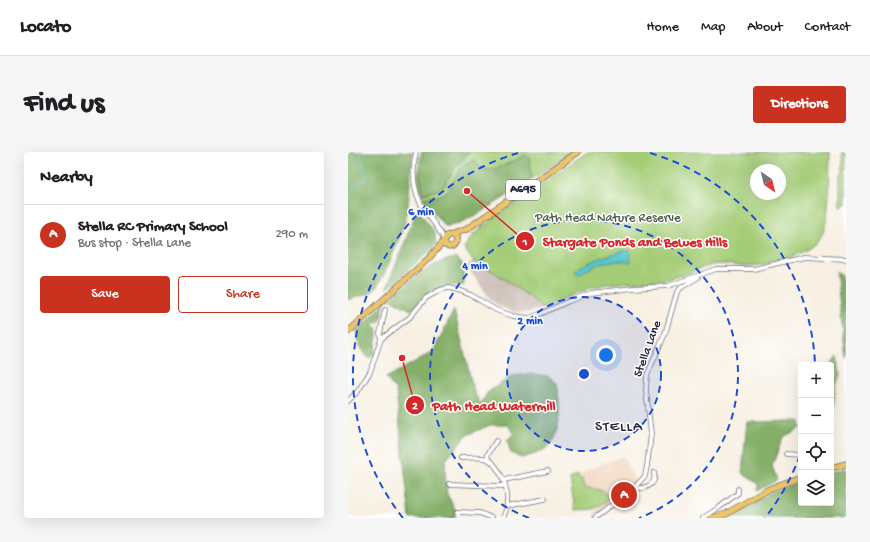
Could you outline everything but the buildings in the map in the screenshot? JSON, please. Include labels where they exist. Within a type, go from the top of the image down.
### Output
[{"type":"main road","name":"A695","points":[[429,258],[453,246],[467,229],[578,152]]},
{"type":"main road","name":"A695","points":[[348,332],[429,258],[446,236],[467,229]]},
{"type":"main road","points":[[451,235],[455,237],[456,241]]},
{"type":"main road","points":[[444,240],[446,245],[449,247]]},
{"type":"main road","points":[[834,467],[846,464]]},
{"type":"main road","points":[[712,518],[726,514],[769,489],[798,478]]},
{"type":"street","points":[[416,152],[414,172],[417,195],[423,209],[440,230],[444,240]]},
{"type":"street","points":[[440,230],[451,235]]},
{"type":"street","points":[[381,339],[414,312],[429,295],[448,288],[453,288],[467,293],[492,308],[513,316],[529,318],[591,293],[675,284],[712,270],[722,268],[739,270],[754,269],[804,257],[846,260]]},
{"type":"street","points":[[675,284],[680,289],[704,273]]},
{"type":"street","name":"Stella Lane","points":[[595,518],[634,488],[646,472],[651,438],[646,385],[647,375],[665,334],[677,294],[680,289]]},
{"type":"street","points":[[348,401],[358,391],[370,372],[381,339],[380,325],[385,310]]},
{"type":"street","points":[[487,458],[496,442]]},
{"type":"street","points":[[786,454],[798,455]]},
{"type":"street","points":[[461,458],[487,458],[493,462],[504,480],[508,496],[507,506],[503,518]]},
{"type":"street","points":[[504,480],[548,471]]},
{"type":"street","points":[[634,488],[645,488],[651,485],[655,479],[654,474]]},
{"type":"street","points":[[449,484],[505,485]]},
{"type":"street","points":[[703,518],[738,493],[738,489]]},
{"type":"street","points":[[507,506],[545,499]]},
{"type":"street","points":[[457,512],[480,513],[492,518]]},
{"type":"shaded area","points":[[473,261],[494,272],[530,297],[542,309],[525,313],[514,312],[497,305],[492,301],[466,266]]},
{"type":"shaded area","points":[[623,456],[635,480],[640,480],[594,518],[593,516],[597,509],[575,510],[570,479],[592,468]]},
{"type":"green space","points":[[348,152],[413,152],[407,213],[388,266],[373,291],[348,300]]},
{"type":"green space","points":[[421,152],[571,152],[527,183],[481,211],[465,220],[446,227],[431,210],[419,185],[418,175]]},
{"type":"green space","points":[[423,152],[469,152],[455,167],[442,189],[423,194],[420,177]]},
{"type":"green space","name":"Path Head Nature Reserve","points":[[587,152],[830,152],[828,210],[824,231],[820,238],[806,250],[775,262],[754,266],[716,264],[668,279],[601,285],[579,292],[542,309],[530,297],[494,272],[473,261],[464,248],[473,235],[486,224]]},
{"type":"green space","points":[[842,152],[846,152],[846,204],[840,206],[840,175],[843,170]]},
{"type":"green space","points":[[525,155],[529,157],[532,177],[491,206],[467,220],[447,226],[427,204],[424,198],[438,196],[446,192],[460,169],[469,162],[475,160],[482,169],[486,170],[504,165]]},
{"type":"green space","points":[[419,211],[435,233],[436,244],[386,290],[416,213]]},
{"type":"green space","points":[[456,258],[462,263],[464,285],[447,286],[434,290],[424,297],[413,311],[390,299],[420,273],[437,263]]},
{"type":"green space","points":[[836,271],[842,276],[846,302],[846,359]]},
{"type":"green space","points":[[385,303],[380,321],[378,323],[375,322],[374,326],[378,329],[374,354],[369,358],[363,353],[359,346],[357,330]]},
{"type":"green space","points":[[454,310],[474,392],[481,404],[487,393],[511,376],[531,374],[548,376],[557,383],[559,422],[555,437],[548,447],[537,453],[521,458],[511,453],[507,440],[514,433],[508,425],[490,425],[467,435],[446,460],[445,474],[447,494],[455,509],[455,518],[410,518],[396,391],[386,378],[434,350]]},
{"type":"green space","points":[[837,356],[840,374],[835,390],[834,402],[834,362],[832,362]]},
{"type":"green space","points":[[798,421],[798,430],[783,437],[772,466],[777,480],[757,491],[758,484],[742,473],[747,422]]},
{"type":"green space","points":[[846,468],[846,518],[726,518],[770,493],[798,482],[798,506],[834,506],[834,471]]},
{"type":"green space","points":[[578,475],[578,479],[582,479],[584,488],[601,490],[610,496],[616,493],[594,509],[575,510],[570,479]]},
{"type":"water","points":[[622,251],[630,251],[631,262],[611,261],[595,265],[578,275],[576,274],[576,270],[587,264]]},
{"type":"waterway","points":[[348,196],[358,182],[362,182],[366,178],[360,152]]},
{"type":"place","name":"Stargate Ponds and Bewes Hills","points":[[467,191]]},
{"type":"place","name":"Path Head Watermill","points":[[402,358]]},
{"type":"place","name":"Stella RC Primary School","points":[[624,495]]},
{"type":"district","name":"STELLA","points":[[619,427]]}]
